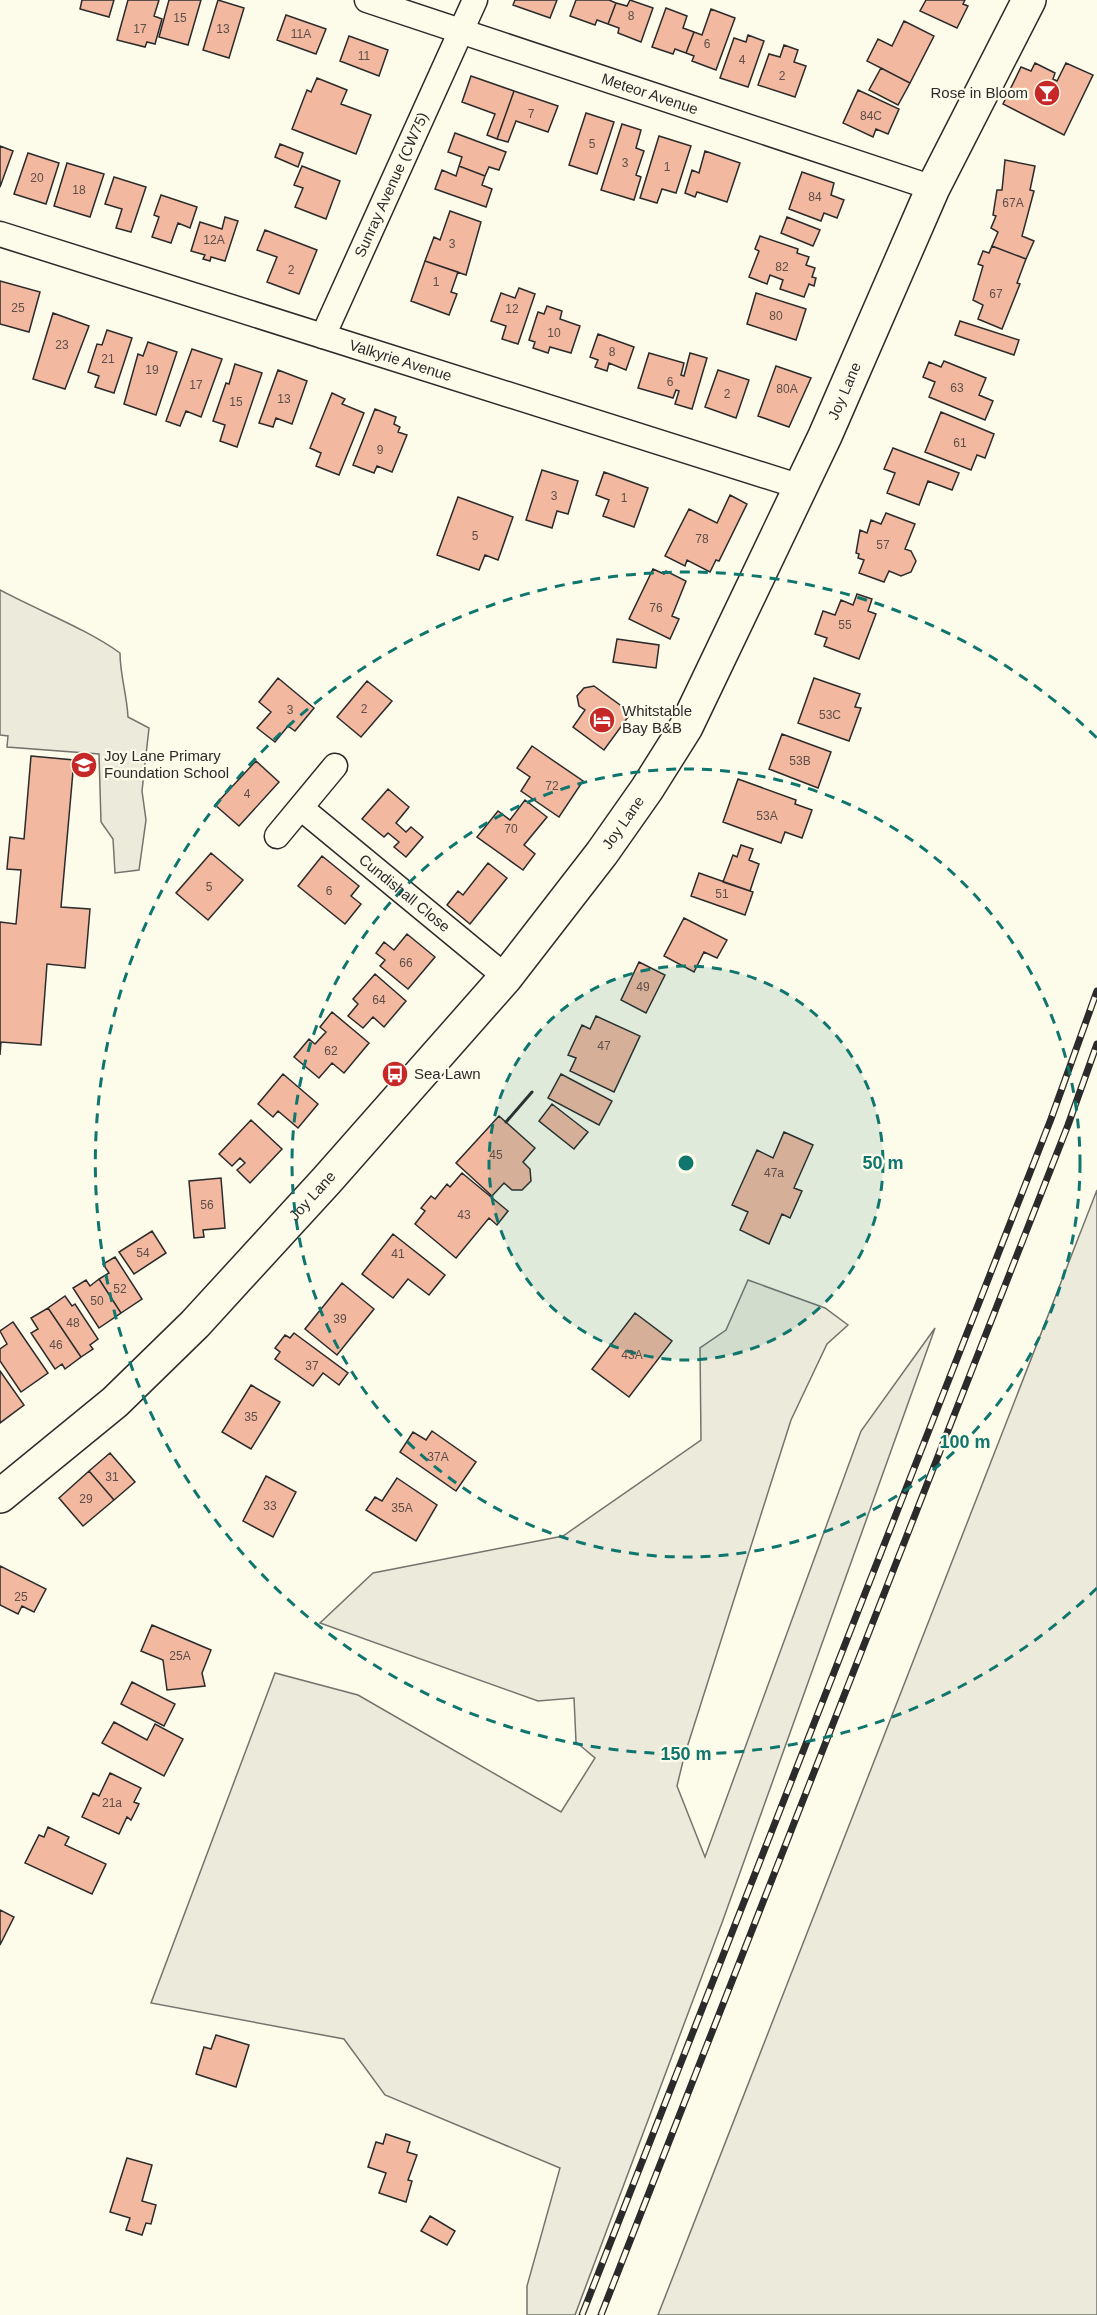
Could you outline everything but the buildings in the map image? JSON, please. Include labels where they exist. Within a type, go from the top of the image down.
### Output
[{"type":"street","name":"Meteor Avenue","points":[[367,0],[933,188]]},
{"type":"street","name":"Sunray Avenue (CW75)","points":[[323,336],[474,0]]},
{"type":"street","name":"Joy Lane","points":[[0,1496],[115,1402],[195,1324],[327,1180],[506,977],[602,853],[647,789],[686,727],[801,487],[933,188],[1029,0]]},
{"type":"street","name":"Valkyrie Avenue","points":[[0,234],[801,487]]},
{"type":"street","points":[[277,836],[335,766]]},
{"type":"street","name":"Cundishall Close","points":[[301,808],[506,977]]},
{"type":"shaded area","points":[[0,590],[77,628],[120,653],[128,717],[149,728],[142,791],[146,820],[139,870],[115,873],[113,839],[101,822],[99,754],[7,747],[8,736],[0,735]]},
{"type":"shaded area","points":[[1097,1190],[1097,2315],[658,2315]]},
{"type":"shaded area","points":[[748,1280],[825,1308],[848,1325],[827,1344],[791,1420],[684,1757],[677,1786],[705,1857],[861,1431],[935,1328],[723,1920],[575,2315],[527,2315],[527,2286],[560,2168],[385,2095],[344,2039],[151,2003],[275,1673],[358,1695],[561,1812],[595,1758],[576,1742],[574,1698],[538,1701],[320,1623],[373,1573],[563,1536],[701,1440],[700,1348],[726,1330]]},
{"type":"railway","points":[[582,2315],[1051,1119],[1097,991]]},
{"type":"railway","points":[[601,2315],[1068,1125],[1097,1044]]},
{"type":"wall","points":[[506,1122],[532,1092]]},
{"type":"place","name":"Rose in Bloom","points":[[1047,93]]},
{"type":"place","name":"Whitstable Bay B&B","points":[[602,720]]},
{"type":"place","name":"Joy Lane Primary Foundation School","points":[[84,765]]},
{"type":"place","name":"Sea Lawn","points":[[395,1074]]}]
